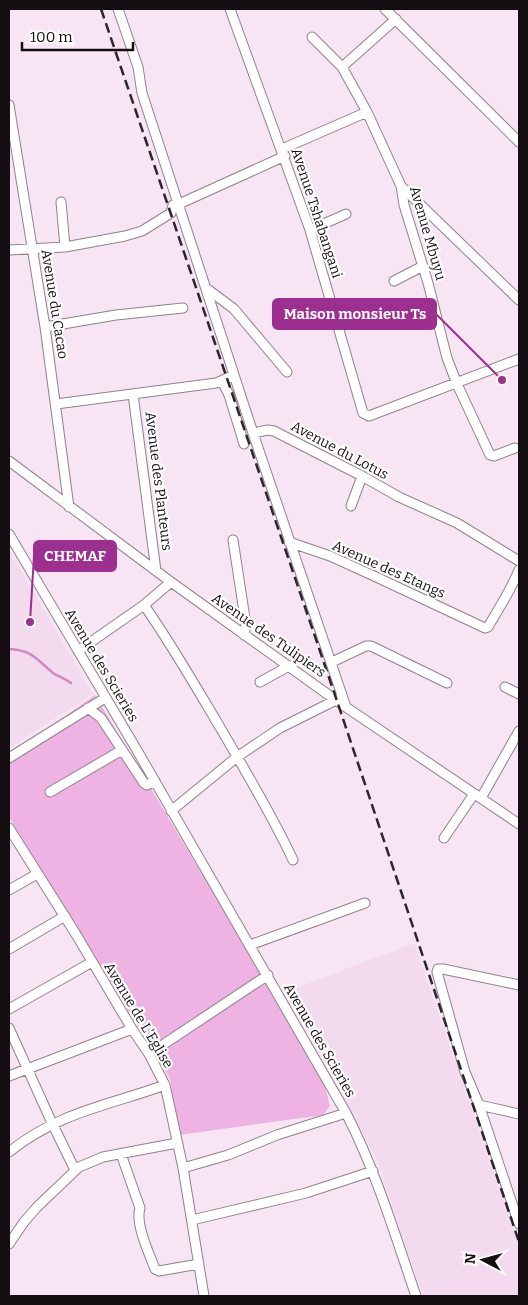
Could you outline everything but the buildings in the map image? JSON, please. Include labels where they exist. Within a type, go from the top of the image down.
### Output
[{"type":"street","points":[[118,9],[138,67],[142,93],[234,375],[346,707]]},
{"type":"street","name":"Avenue Tshabangani","points":[[230,9],[310,230],[365,415],[369,416],[519,360]]},
{"type":"street","points":[[385,9],[517,137]]},
{"type":"street","points":[[342,67],[396,19]]},
{"type":"street","name":"Avenue Mbuyu","points":[[312,37],[342,67],[367,112],[401,186],[404,205],[423,266],[445,350],[457,384],[490,455],[494,456],[514,448]]},
{"type":"street","name":"Avenue du Cacao","points":[[9,105],[45,328],[69,507]]},
{"type":"street","points":[[9,250],[65,246],[133,234],[171,213],[173,205],[367,112]]},
{"type":"street","points":[[401,186],[519,300]]},
{"type":"street","points":[[61,202],[65,246]]},
{"type":"street","points":[[310,230],[346,214]]},
{"type":"street","points":[[394,281],[423,266]]},
{"type":"street","points":[[206,288],[234,309],[287,372]]},
{"type":"street","points":[[45,328],[116,315],[183,308]]},
{"type":"street","points":[[56,404],[174,390],[222,381],[234,375]]},
{"type":"street","points":[[222,381],[229,396],[244,444]]},
{"type":"street","name":"Avenue des Planteurs","points":[[134,394],[156,571]]},
{"type":"street","name":"Avenue du Lotus","points":[[253,433],[268,430],[274,431],[399,497],[456,524],[519,561]]},
{"type":"street","name":"Avenue des Tulipiers","points":[[9,461],[244,635],[346,707],[519,824]]},
{"type":"street","points":[[350,506],[362,476]]},
{"type":"street","name":"Avenue des Scieries","points":[[9,534],[155,781],[346,1113],[373,1171],[416,1296]]},
{"type":"street","points":[[233,540],[246,625],[244,635]]},
{"type":"street","name":"Avenue des Etangs","points":[[289,542],[330,556],[485,628],[488,627],[511,588],[519,570]]},
{"type":"street","points":[[78,651],[144,605],[171,582]]},
{"type":"street","points":[[144,605],[164,633],[237,756],[293,860]]},
{"type":"street","points":[[332,662],[366,646],[371,646],[447,683]]},
{"type":"street","points":[[260,682],[289,666]]},
{"type":"street","points":[[506,687],[519,694]]},
{"type":"street","points":[[9,758],[105,698]]},
{"type":"street","points":[[171,811],[237,756],[280,728],[336,700]]},
{"type":"street","points":[[88,708],[101,718],[144,783],[147,785],[155,781]]},
{"type":"street","points":[[444,838],[478,796],[519,731]]},
{"type":"street","points":[[50,792],[122,750]]},
{"type":"street","name":"Avenue de L'Eglise","points":[[9,828],[149,1054],[165,1085],[183,1168],[204,1296]]},
{"type":"street","points":[[9,890],[37,874]]},
{"type":"street","points":[[250,945],[365,903]]},
{"type":"street","points":[[9,949],[65,916]]},
{"type":"street","points":[[9,1009],[92,962]]},
{"type":"street","points":[[519,985],[443,969],[437,972],[465,1072],[479,1105],[519,1220]]},
{"type":"street","points":[[149,1054],[268,976]]},
{"type":"street","points":[[9,1028],[75,1170]]},
{"type":"street","points":[[9,1076],[132,1029]]},
{"type":"street","points":[[9,1152],[52,1123],[90,1108],[165,1085]]},
{"type":"street","points":[[479,1105],[519,1114]]},
{"type":"street","points":[[183,1168],[228,1155],[278,1135],[346,1113]]},
{"type":"street","points":[[9,1244],[24,1222],[75,1170],[90,1162],[177,1143]]},
{"type":"street","points":[[121,1154],[140,1208],[138,1213],[144,1243],[156,1269],[159,1271],[199,1264]]},
{"type":"street","points":[[192,1220],[306,1193],[373,1171]]},
{"type":"shaded area","points":[[9,550],[93,694],[9,748]]},
{"type":"shaded area","points":[[95,695],[322,1075],[330,1106],[323,1115],[179,1135],[170,1079],[9,817],[9,756]]},
{"type":"shaded area","points":[[414,943],[519,1246],[519,1296],[423,1296],[377,1160],[286,992]]},
{"type":"waterway","points":[[9,649],[29,653],[53,673],[71,683]]},
{"type":"railway","points":[[101,9],[519,1242]]},
{"type":"place","name":"Maison monsieur Ts","points":[[502,380]]},
{"type":"place","name":"CHEMAF","points":[[30,622]]}]
